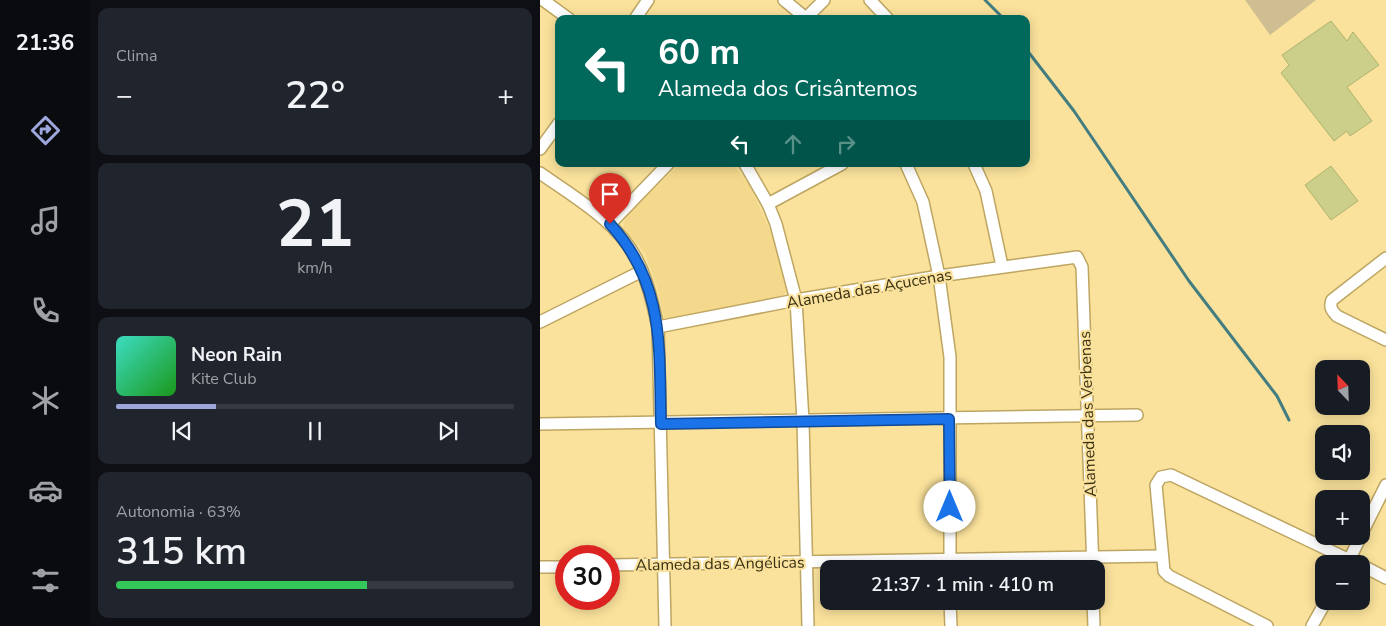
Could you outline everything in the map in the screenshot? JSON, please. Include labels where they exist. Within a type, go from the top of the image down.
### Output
[{"type":"street","points":[[543,0],[564,15]]},
{"type":"street","points":[[638,15],[648,0]]},
{"type":"street","points":[[784,0],[802,15]]},
{"type":"street","points":[[809,15],[824,0]]},
{"type":"street","points":[[870,0],[884,15]]},
{"type":"street","points":[[540,149],[555,128]]},
{"type":"street","points":[[610,224],[665,167]]},
{"type":"street","points":[[747,167],[768,204],[776,224],[796,300],[803,421],[808,561],[808,626]]},
{"type":"street","points":[[768,204],[836,167]]},
{"type":"street","points":[[907,167],[923,202],[938,276],[950,357],[950,560]]},
{"type":"street","points":[[975,167],[986,191],[1002,266]]},
{"type":"street","points":[[540,173],[610,224],[634,254],[642,271],[658,327],[665,626]]},
{"type":"street","name":"Alameda das Açucenas","points":[[658,327],[796,300],[938,276],[1072,257],[1080,260]]},
{"type":"street","points":[[1386,258],[1332,300],[1331,310],[1337,316],[1386,340]]},
{"type":"street","name":"Alameda das Verbenas","points":[[1080,260],[1088,416],[1092,560]]},
{"type":"street","points":[[540,322],[642,271]]},
{"type":"street","points":[[540,424],[661,424],[1137,415]]},
{"type":"street","points":[[1267,626],[1169,576],[1164,571],[1161,556],[1156,485],[1162,476],[1171,475],[1337,555]]},
{"type":"street","points":[[1370,518],[1386,485]]},
{"type":"street","name":"Alameda das Angélicas","points":[[1105,562],[1161,556]]},
{"type":"street","name":"Alameda das Angélicas","points":[[620,565],[820,561]]},
{"type":"street","points":[[540,567],[555,566]]},
{"type":"street","points":[[1370,570],[1386,578]]},
{"type":"street","points":[[950,610],[951,626]]},
{"type":"street","points":[[1093,610],[1094,626]]},
{"type":"street","points":[[1312,626],[1321,610]]},
{"type":"shaded area","points":[[1245,0],[1316,0],[1270,35]]},
{"type":"shaded area","points":[[677,167],[735,167],[749,184],[773,237],[786,293],[782,296],[670,320],[664,317],[656,283],[645,253],[623,228],[626,216]]},
{"type":"building","points":[[1331,21],[1347,41],[1353,32],[1379,65],[1347,87],[1372,121],[1350,136],[1347,131],[1334,141],[1281,73],[1289,65],[1282,55]]},
{"type":"building","points":[[1331,166],[1358,201],[1331,220],[1305,185]]},
{"type":"waterway","points":[[985,0],[1000,15]]},
{"type":"waterway","points":[[1030,54],[1074,111],[1189,281],[1277,396],[1289,420]]},
{"type":"route","points":[[610,224],[634,254],[650,292],[658,327],[661,424],[949,419],[950,507]]}]
